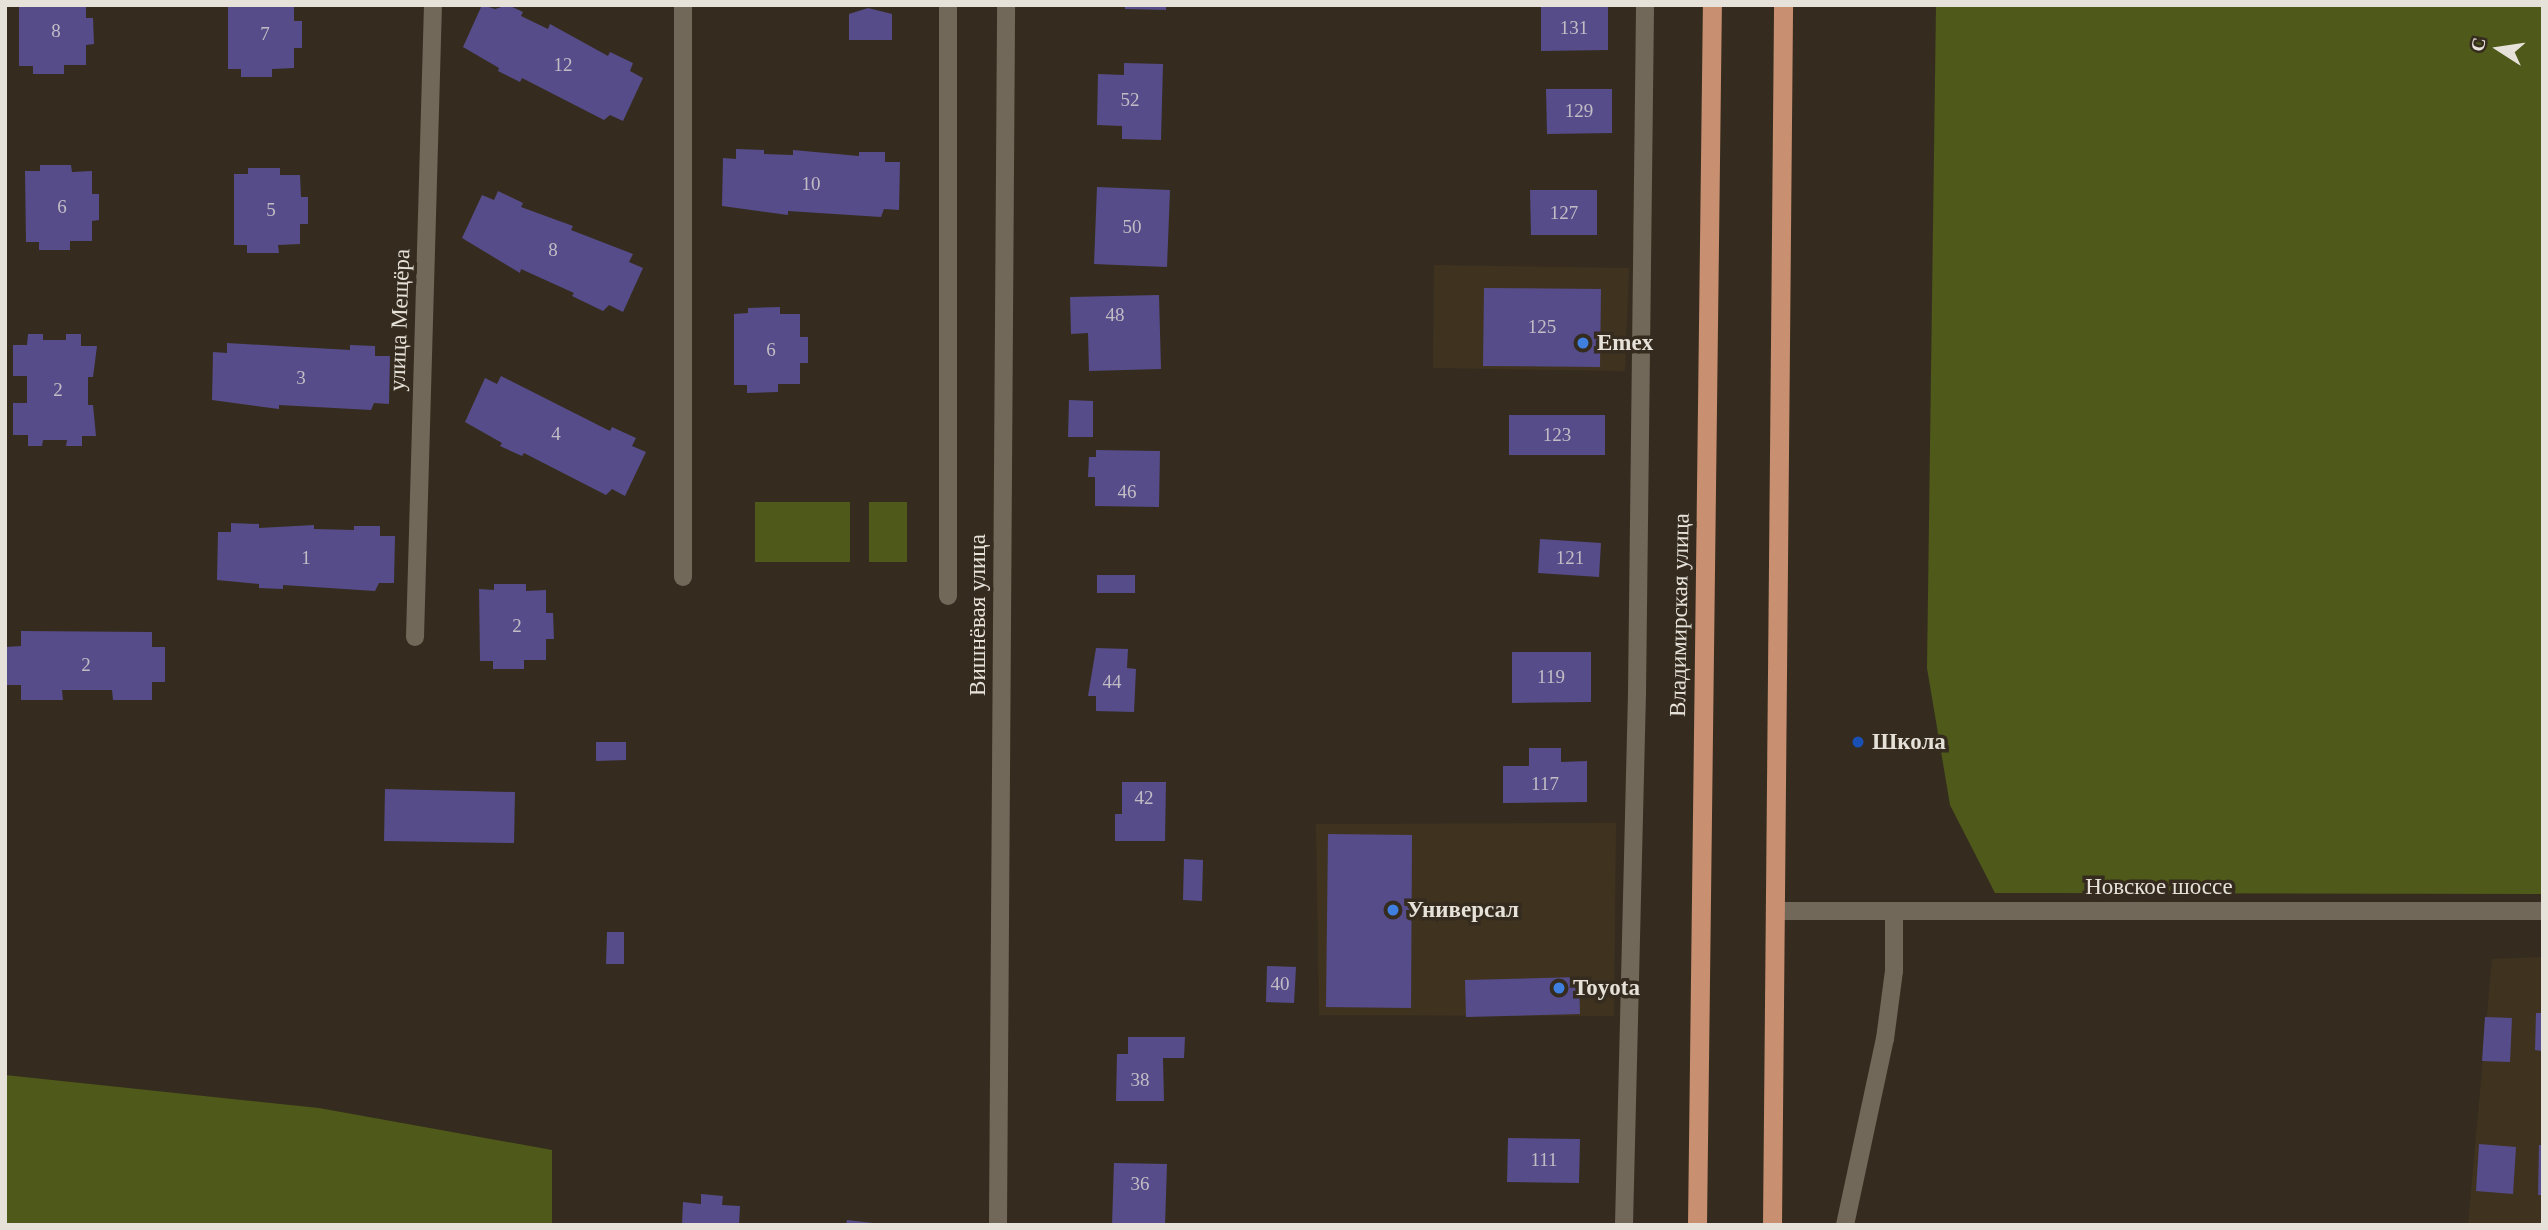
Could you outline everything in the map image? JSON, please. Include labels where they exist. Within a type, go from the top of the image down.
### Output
[{"type":"highway","name":"Владимирская улица","points":[[1697,1225],[1712,5]]},
{"type":"highway","points":[[1772,1225],[1783,5]]},
{"type":"street","name":"улица Мещёра","points":[[415,637],[433,5]]},
{"type":"street","points":[[682,577],[683,5]]},
{"type":"street","points":[[948,5],[948,596]]},
{"type":"street","name":"Вишнёвая улица","points":[[998,1225],[1006,5]]},
{"type":"street","points":[[1624,1225],[1637,693],[1645,5]]},
{"type":"street","name":"Новское шоссе","points":[[1775,911],[2543,911]]},
{"type":"street","points":[[1845,1225],[1885,1040],[1894,971],[1894,911]]},
{"type":"shaded area","points":[[1434,265],[1629,268],[1625,371],[1433,368]]},
{"type":"shaded area","points":[[1616,823],[1614,1016],[1319,1015],[1316,824]]},
{"type":"shaded area","points":[[2543,957],[2543,1225],[2468,1225],[2492,959]]},
{"type":"green space","points":[[1936,5],[2543,5],[2543,894],[1995,893],[1950,805],[1927,668]]},
{"type":"green space","points":[[755,502],[850,502],[850,562],[755,562]]},
{"type":"green space","points":[[869,502],[907,502],[907,562],[869,562]]},
{"type":"green space","points":[[5,1075],[319,1108],[552,1150],[552,1225],[5,1225]]},
{"type":"building","points":[[19,5],[86,5],[86,18],[93,18],[94,44],[86,45],[86,65],[64,65],[64,74],[33,74],[33,66],[19,66]]},
{"type":"building","points":[[228,5],[294,5],[294,21],[302,21],[302,48],[294,48],[294,68],[272,69],[272,77],[241,77],[241,69],[228,69]]},
{"type":"building","points":[[482,5],[495,9],[508,5],[523,12],[521,16],[548,29],[550,24],[608,56],[610,52],[633,63],[630,71],[643,78],[623,121],[610,115],[604,120],[522,78],[520,82],[498,71],[499,68],[463,47]]},
{"type":"building","points":[[1125,5],[1166,5],[1166,10],[1125,9]]},
{"type":"building","points":[[1608,5],[1608,50],[1541,51],[1541,6]]},
{"type":"building","points":[[868,8],[892,14],[892,40],[849,40],[849,14]]},
{"type":"building","points":[[1124,63],[1163,64],[1161,140],[1122,139],[1122,126],[1097,125],[1098,74],[1124,75]]},
{"type":"building","points":[[1546,89],[1612,89],[1612,133],[1547,134]]},
{"type":"building","points":[[736,149],[793,155],[793,150],[859,156],[859,152],[885,152],[885,162],[900,162],[899,210],[884,209],[881,217],[788,211],[788,215],[722,206],[723,158],[736,159]]},
{"type":"building","points":[[40,165],[71,165],[72,172],[92,171],[92,194],[99,194],[99,220],[92,221],[92,241],[70,241],[70,250],[39,250],[39,242],[26,242],[25,171],[40,171]]},
{"type":"building","points":[[248,168],[280,168],[280,175],[300,175],[301,197],[308,197],[308,224],[300,224],[300,244],[278,245],[279,253],[247,253],[247,245],[234,245],[234,174],[248,174]]},
{"type":"building","points":[[1097,187],[1170,190],[1167,267],[1094,264]]},
{"type":"building","points":[[1530,190],[1597,190],[1597,235],[1531,235]]},
{"type":"building","points":[[498,191],[523,203],[521,207],[573,226],[571,230],[633,254],[629,262],[643,268],[623,312],[609,305],[603,311],[572,296],[574,293],[521,269],[520,273],[462,238],[482,195],[494,200]]},
{"type":"building","points":[[1484,288],[1601,289],[1600,367],[1483,366]]},
{"type":"building","points":[[1159,295],[1161,369],[1089,371],[1088,333],[1071,334],[1070,297]]},
{"type":"building","points":[[780,307],[780,314],[800,314],[800,337],[808,337],[808,363],[800,363],[800,384],[778,384],[778,392],[747,393],[747,385],[734,385],[734,314],[748,313],[748,308]]},
{"type":"building","points":[[28,334],[43,334],[43,340],[66,340],[66,334],[81,334],[81,346],[97,346],[93,377],[88,377],[88,405],[93,405],[96,436],[82,436],[82,446],[66,446],[67,440],[43,440],[42,446],[28,446],[28,435],[13,435],[13,403],[27,403],[27,376],[13,376],[13,345],[27,345]]},
{"type":"building","points":[[227,343],[350,350],[350,345],[375,346],[375,356],[390,356],[389,404],[374,403],[371,410],[279,405],[279,409],[212,400],[213,352],[227,353]]},
{"type":"building","points":[[501,376],[610,431],[612,427],[636,438],[632,446],[646,452],[625,496],[612,489],[606,495],[524,453],[522,456],[500,446],[502,443],[465,422],[485,378],[497,384]]},
{"type":"building","points":[[1069,400],[1093,401],[1093,437],[1068,437]]},
{"type":"building","points":[[1509,415],[1605,415],[1605,455],[1509,455]]},
{"type":"building","points":[[1096,450],[1160,451],[1159,507],[1095,506],[1095,477],[1088,477],[1089,457],[1096,457]]},
{"type":"building","points":[[231,523],[259,524],[259,528],[314,525],[314,529],[354,530],[354,526],[380,526],[380,536],[395,536],[394,583],[379,583],[375,591],[283,585],[283,589],[259,588],[259,584],[217,580],[218,532],[231,532]]},
{"type":"building","points":[[1540,539],[1601,543],[1599,577],[1538,573]]},
{"type":"building","points":[[1097,575],[1135,575],[1135,593],[1097,593]]},
{"type":"building","points":[[494,584],[526,584],[526,591],[546,590],[546,613],[553,613],[554,639],[546,639],[546,660],[524,660],[524,669],[493,669],[493,661],[480,661],[479,589],[494,590]]},
{"type":"building","points":[[21,631],[152,632],[152,647],[165,647],[165,682],[152,682],[152,700],[113,700],[112,690],[62,690],[63,700],[21,700],[21,685],[6,685],[6,647],[21,646]]},
{"type":"building","points":[[1096,648],[1128,649],[1127,668],[1136,669],[1134,712],[1096,711],[1096,696],[1088,696]]},
{"type":"building","points":[[1512,652],[1591,652],[1591,702],[1512,703]]},
{"type":"building","points":[[596,742],[626,742],[626,760],[596,761]]},
{"type":"building","points":[[1529,748],[1561,748],[1561,762],[1587,761],[1587,802],[1503,803],[1503,766],[1529,766]]},
{"type":"building","points":[[1122,782],[1166,782],[1165,841],[1115,841],[1115,814],[1122,814]]},
{"type":"building","points":[[385,789],[515,792],[514,843],[384,841]]},
{"type":"building","points":[[1328,834],[1412,835],[1411,1008],[1326,1007]]},
{"type":"building","points":[[1184,859],[1203,860],[1202,901],[1183,900]]},
{"type":"building","points":[[607,932],[624,932],[624,964],[606,964]]},
{"type":"building","points":[[1267,966],[1296,967],[1294,1003],[1266,1002]]},
{"type":"building","points":[[1579,977],[1580,1014],[1466,1017],[1465,980]]},
{"type":"building","points":[[2536,1013],[2543,1013],[2543,1051],[2535,1050]]},
{"type":"building","points":[[2485,1017],[2512,1018],[2510,1062],[2482,1061]]},
{"type":"building","points":[[1128,1037],[1185,1037],[1184,1058],[1163,1058],[1164,1101],[1116,1101],[1117,1054],[1128,1054]]},
{"type":"building","points":[[1508,1138],[1580,1139],[1579,1183],[1507,1182]]},
{"type":"building","points":[[2479,1144],[2516,1147],[2513,1194],[2476,1191]]},
{"type":"building","points":[[2539,1145],[2543,1145],[2543,1195],[2538,1195]]},
{"type":"building","points":[[1114,1163],[1167,1164],[1165,1225],[1112,1225]]},
{"type":"building","points":[[701,1194],[723,1196],[722,1205],[740,1206],[739,1225],[682,1225],[683,1202],[701,1204]]},
{"type":"building","points":[[847,1220],[873,1223],[873,1225],[846,1225]]},
{"type":"place","name":"Emex","points":[[1583,343]]},
{"type":"place","name":"Школа","points":[[1858,742]]},
{"type":"place","name":"Универсал","points":[[1393,910]]},
{"type":"place","name":"Toyota","points":[[1559,988]]}]
